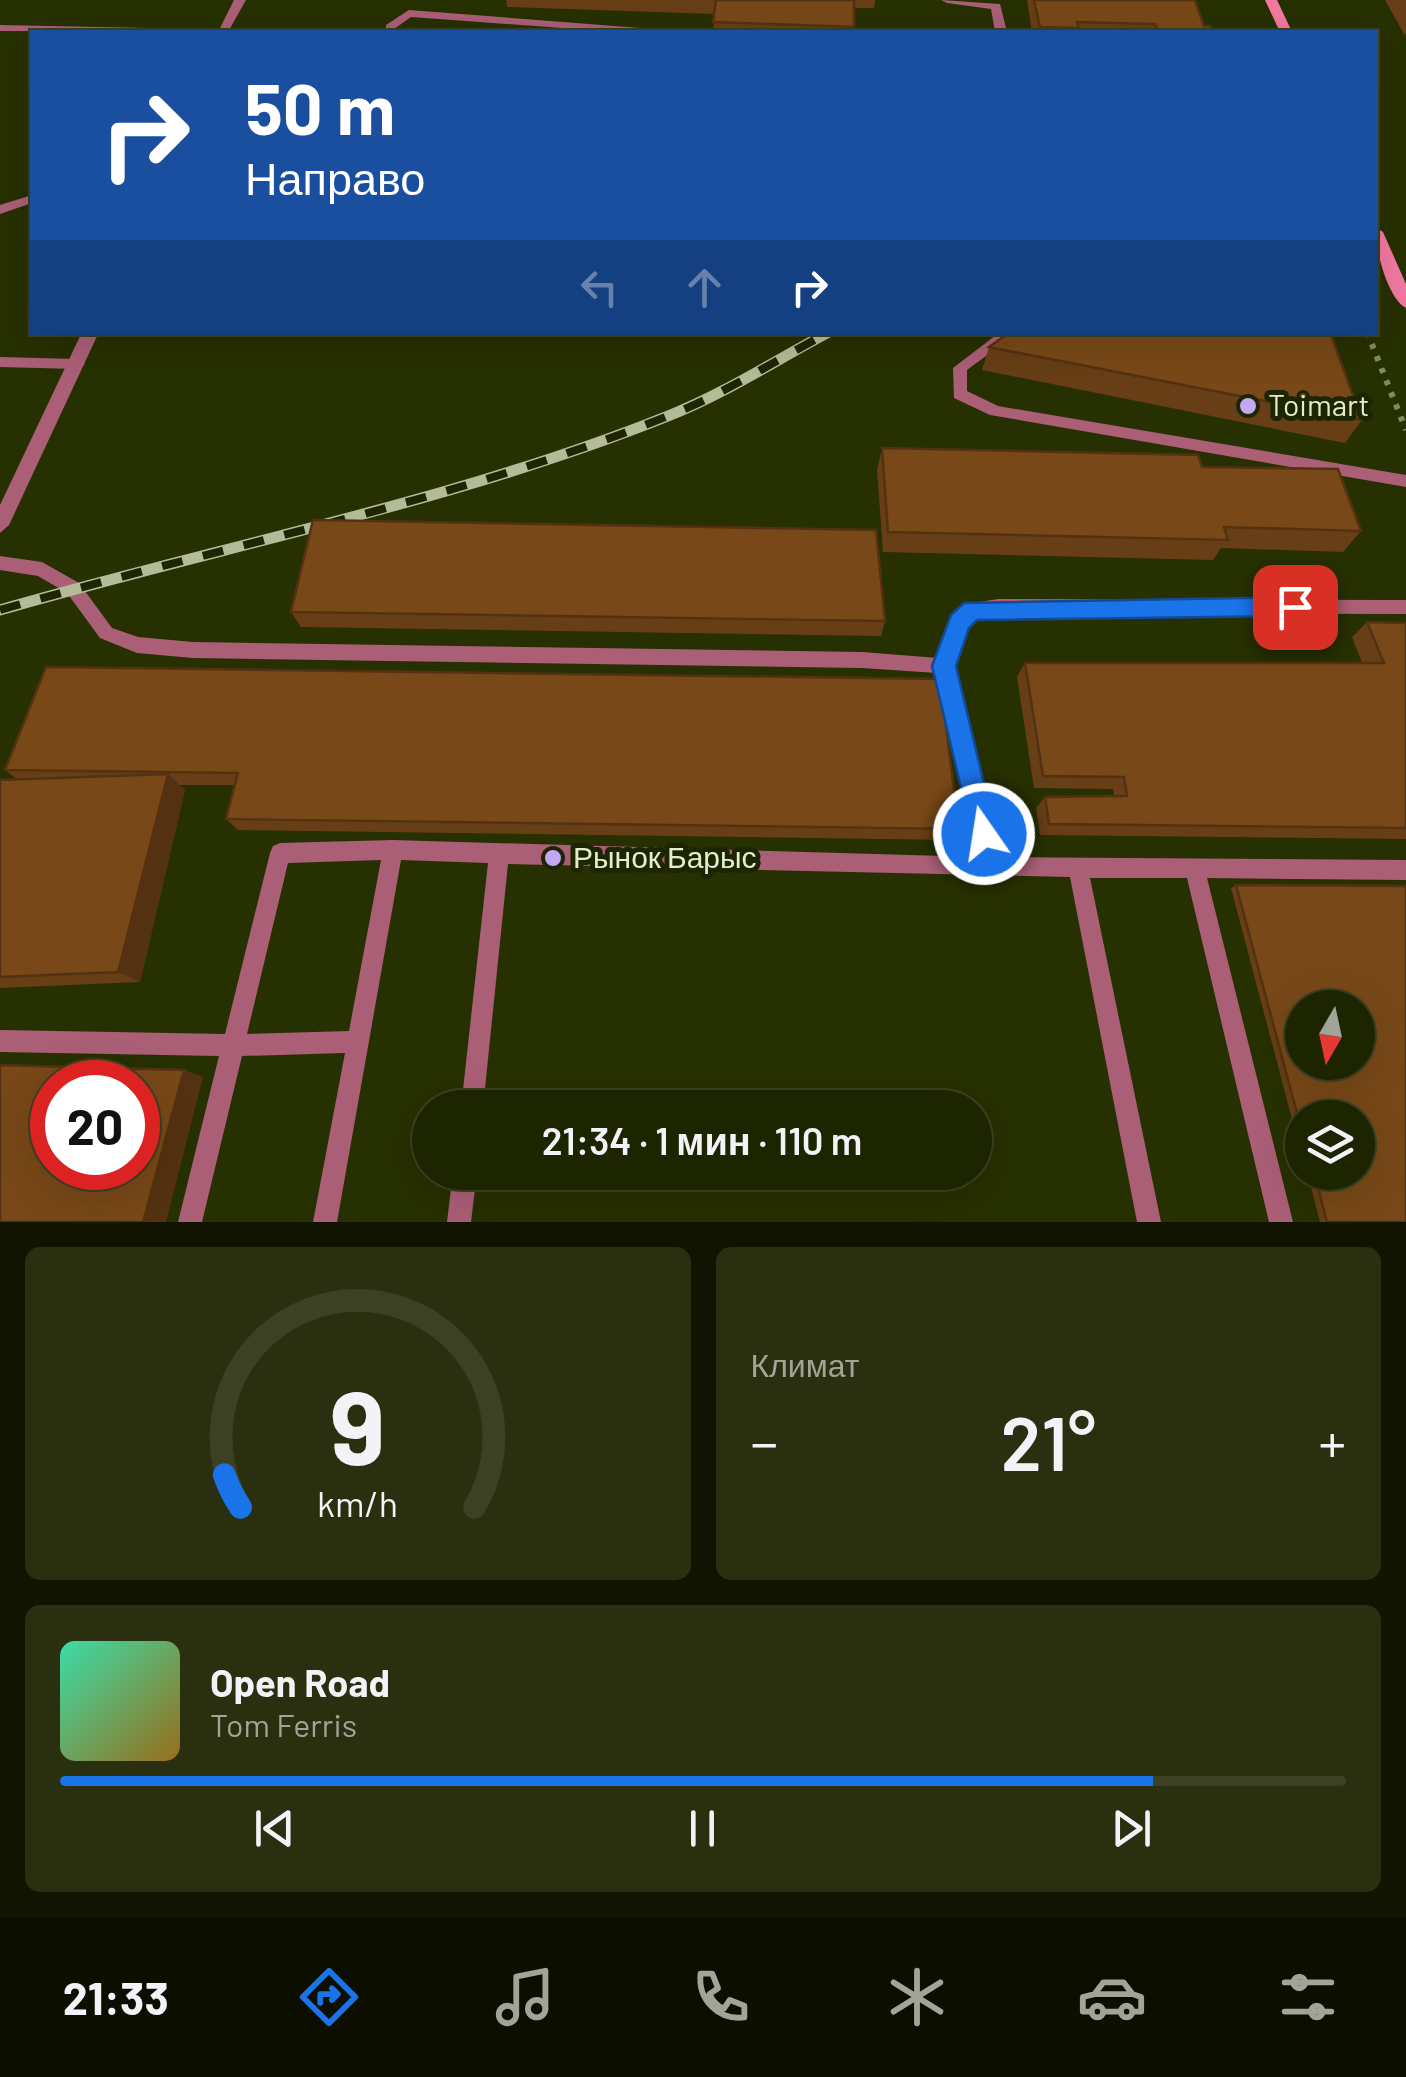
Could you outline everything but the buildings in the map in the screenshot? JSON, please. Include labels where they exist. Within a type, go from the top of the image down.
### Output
[{"type":"main road","points":[[1271,0],[1285,30]]},
{"type":"main road","points":[[1378,239],[1406,302]]},
{"type":"street","points":[[0,524],[93,335]]},
{"type":"lane","points":[[224,30],[240,0]]},
{"type":"lane","points":[[946,0],[996,6],[1001,30]]},
{"type":"lane","points":[[390,27],[408,13],[627,30]]},
{"type":"lane","points":[[0,28],[100,30]]},
{"type":"lane","points":[[0,210],[30,200]]},
{"type":"lane","points":[[1007,335],[960,368],[959,394],[995,411],[1406,481]]},
{"type":"lane","points":[[0,362],[78,364]]},
{"type":"lane","points":[[0,563],[42,569],[73,588],[106,634],[137,645],[212,650],[862,660],[944,666]]},
{"type":"lane","points":[[992,867],[944,666],[959,622],[972,610],[998,606],[1406,607]]},
{"type":"lane","points":[[325,1222],[392,850]]},
{"type":"lane","points":[[190,1222],[280,853],[392,850],[992,867],[1406,870]]},
{"type":"lane","points":[[474,1090],[499,854]]},
{"type":"lane","points":[[1078,866],[1149,1222]]},
{"type":"lane","points":[[1194,866],[1281,1222]]},
{"type":"lane","points":[[0,1041],[233,1045],[358,1042]]},
{"type":"lane","points":[[459,1222],[462,1190]]},
{"type":"path","points":[[1368,335],[1406,430]]},
{"type":"railway","points":[[0,610],[504,474],[689,407],[824,335]]},
{"type":"place","name":"Toimart","points":[[1248,406]]},
{"type":"place","name":"Рынок Барыс","points":[[553,858]]},
{"type":"route","points":[[984,834],[944,666],[959,622],[972,610],[998,606],[1295,607]]}]
